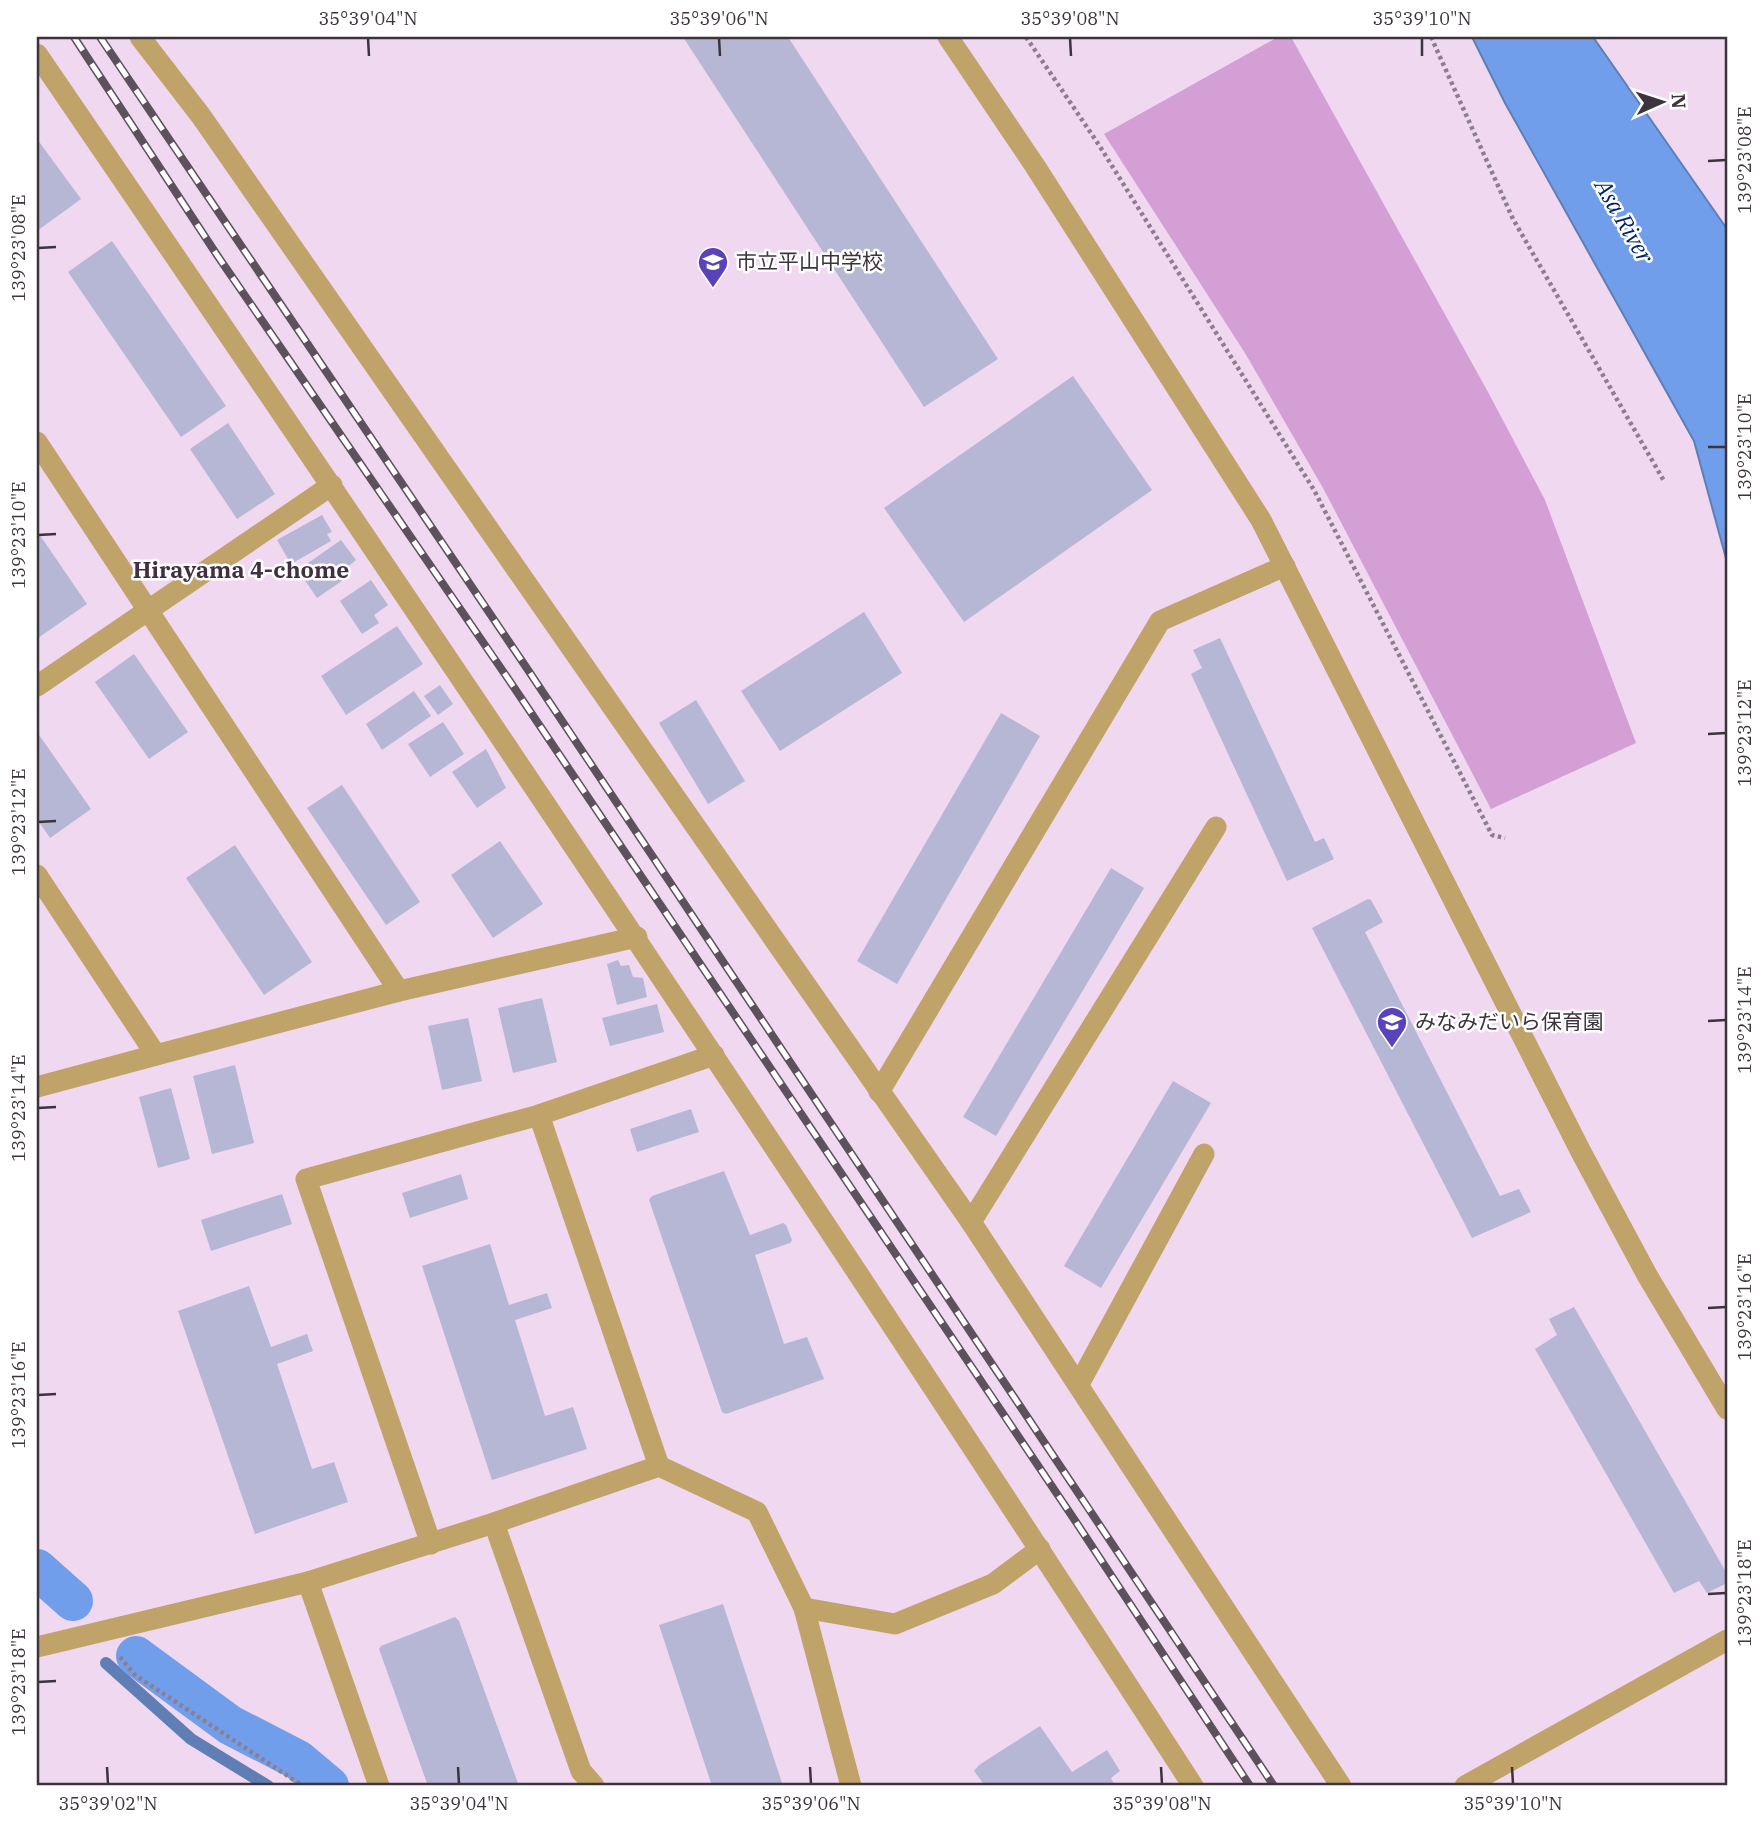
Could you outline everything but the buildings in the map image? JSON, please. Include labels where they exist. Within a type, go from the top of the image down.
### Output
[{"type":"street","points":[[948,37],[1035,166],[1261,520],[1581,1152],[1647,1275],[1727,1409]]},
{"type":"street","points":[[145,39],[971,1222],[1341,1786]]},
{"type":"street","points":[[37,54],[637,937],[1193,1786]]},
{"type":"street","points":[[37,442],[399,991]]},
{"type":"street","points":[[37,686],[332,485]]},
{"type":"street","points":[[879,1092],[1160,621],[1285,566]]},
{"type":"street","points":[[971,1222],[1216,827]]},
{"type":"street","points":[[37,875],[156,1055]]},
{"type":"street","points":[[37,1087],[399,991],[637,937]]},
{"type":"street","points":[[431,1544],[306,1179],[539,1115],[714,1055]]},
{"type":"street","points":[[539,1115],[659,1466]]},
{"type":"street","points":[[1079,1384],[1205,1154]]},
{"type":"street","points":[[37,1647],[308,1582],[431,1544],[659,1466],[757,1512],[804,1608],[851,1786]]},
{"type":"street","points":[[494,1523],[580,1771],[593,1786]]},
{"type":"street","points":[[804,1608],[895,1624],[993,1584],[1040,1549]]},
{"type":"street","points":[[308,1582],[379,1786]]},
{"type":"street","points":[[1465,1786],[1727,1640]]},
{"type":"path","points":[[1026,37],[1099,145],[1314,490],[1492,835],[1505,838]]},
{"type":"path","points":[[1431,37],[1513,219],[1664,481]]},
{"type":"path","points":[[100,1632],[135,1675],[303,1786]]},
{"type":"shaded area","points":[[1278,37],[1291,37],[1545,500],[1636,743],[1491,809],[1323,488],[1245,353],[1104,134]]},
{"type":"water","name":"Asa River","points":[[1472,37],[1593,37],[1727,229],[1727,562],[1694,441],[1505,103]]},
{"type":"waterway","points":[[37,1569],[73,1601]]},
{"type":"waterway","points":[[136,1656],[230,1725],[298,1760],[329,1786]]},
{"type":"waterway","points":[[106,1663],[191,1739],[268,1786]]},
{"type":"railway","points":[[74,37],[217,255],[509,680],[1076,1522],[1250,1786]]},
{"type":"railway","points":[[100,37],[526,667],[1274,1786]]},
{"type":"place","name":"市立平山中学校","points":[[713,289]]},
{"type":"place","name":"みなみだいら保育園","points":[[1392,1049]]},
{"type":"district","name":"Hirayama 4-chome","points":[[241,570]]}]
